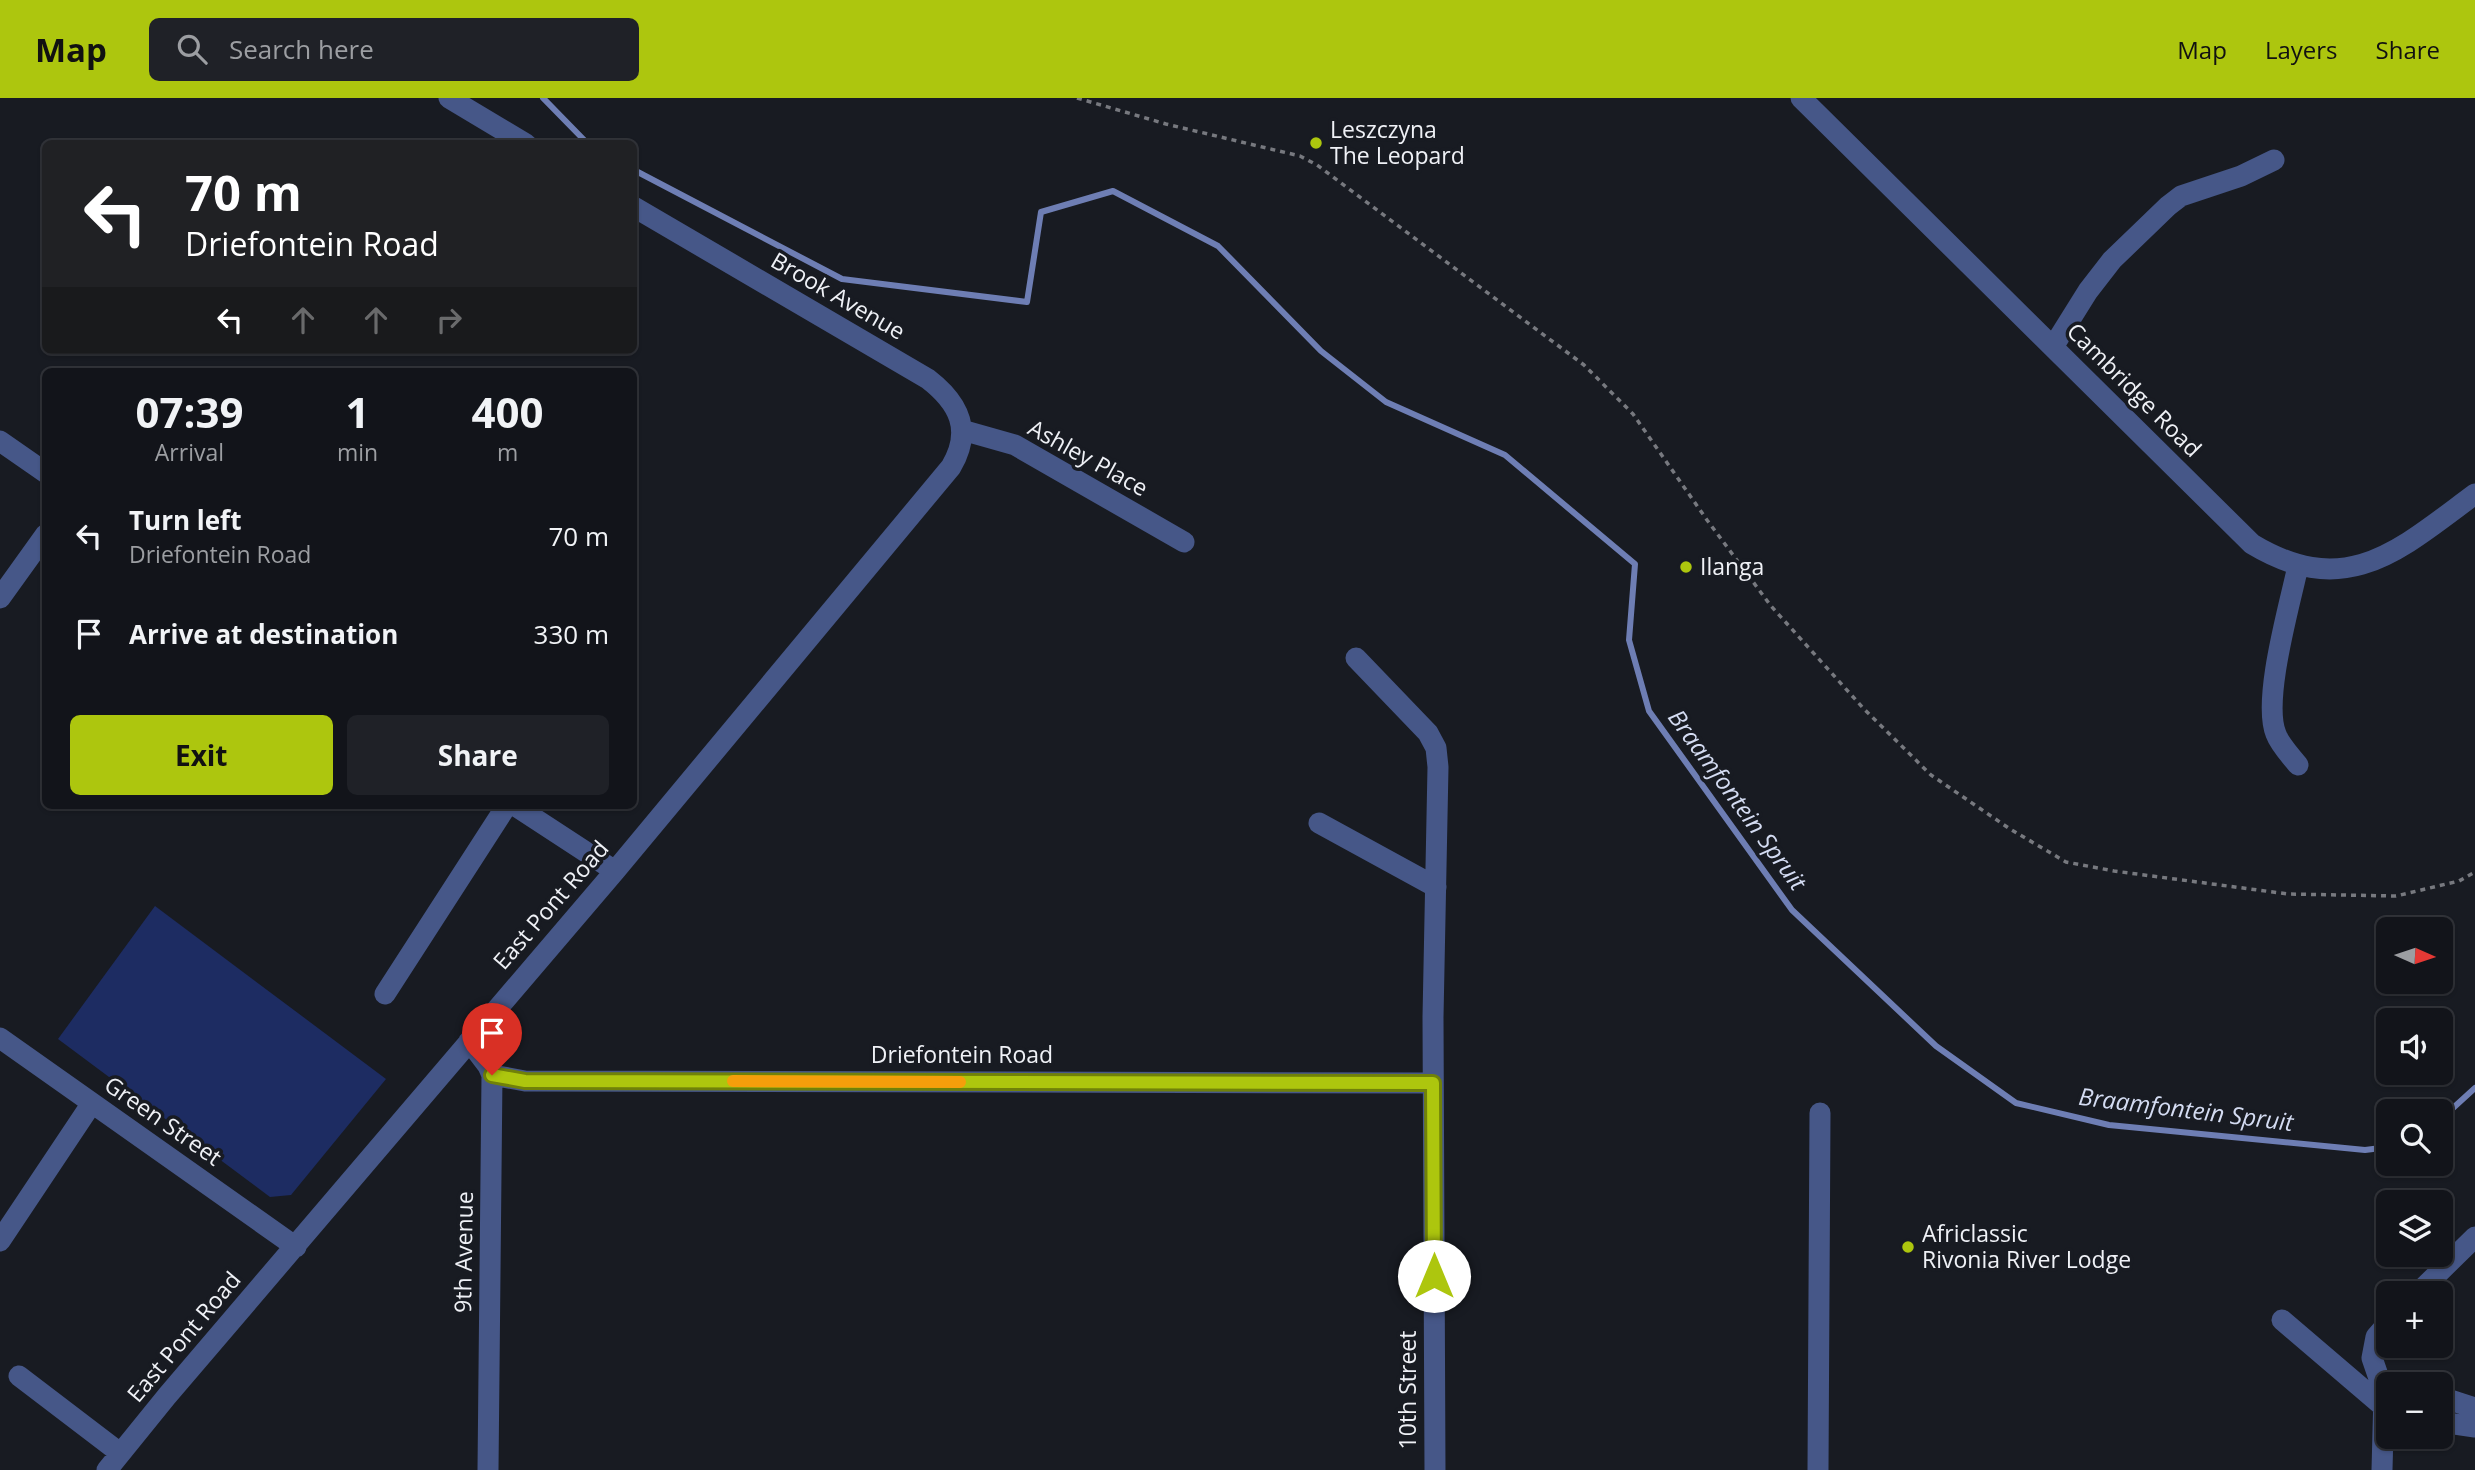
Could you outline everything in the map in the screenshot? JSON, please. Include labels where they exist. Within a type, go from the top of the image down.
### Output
[{"type":"street","points":[[449,98],[519,140]]},
{"type":"street","name":"Cambridge Road","points":[[1801,98],[2252,544],[2274,557],[2298,566],[2326,570],[2353,568],[2381,558],[2412,541],[2475,494]]},
{"type":"street","points":[[2053,347],[2088,291],[2112,260],[2168,206],[2181,196],[2241,176],[2274,160]]},
{"type":"street","name":"Brook Avenue","points":[[637,209],[928,379],[953,403],[962,430]]},
{"type":"street","name":"East Pont Road","points":[[114,1462],[615,872],[951,467],[962,442],[962,430]]},
{"type":"street","name":"Ashley Place","points":[[962,430],[1015,445],[1184,542]]},
{"type":"street","points":[[0,441],[42,470]]},
{"type":"street","points":[[0,598],[42,540]]},
{"type":"street","points":[[2298,566],[2275,673],[2272,705],[2276,735],[2298,765]]},
{"type":"street","name":"10th Street","points":[[1356,658],[1414,716],[1436,748],[1438,790],[1433,1017],[1435,1470]]},
{"type":"street","points":[[385,994],[504,809]]},
{"type":"street","points":[[520,809],[615,872]]},
{"type":"street","points":[[1319,823],[1436,887]]},
{"type":"street","name":"Green Street","points":[[0,1038],[296,1247]]},
{"type":"street","points":[[469,1041],[492,1075]]},
{"type":"street","name":"Driefontein Road","points":[[492,1075],[525,1081],[1433,1083]]},
{"type":"street","name":"9th Avenue","points":[[488,1470],[492,1075]]},
{"type":"street","points":[[0,1241],[92,1103]]},
{"type":"street","points":[[1818,1470],[1820,1113]]},
{"type":"street","points":[[2430,1281],[2475,1237]]},
{"type":"street","points":[[2283,1320],[2376,1406]]},
{"type":"street","points":[[2376,1337],[2372,1358],[2383,1372]]},
{"type":"street","points":[[19,1376],[114,1462]]},
{"type":"street","points":[[2453,1400],[2475,1408]]},
{"type":"street","points":[[2453,1424],[2475,1427]]},
{"type":"street","points":[[2382,1470],[2384,1449]]},
{"type":"path","points":[[1077,98],[1166,124],[1300,156],[1317,165],[1584,365],[1633,414],[1771,606],[1864,709],[1931,775],[2010,829],[2066,862],[2114,871],[2302,894],[2396,896],[2459,881],[2475,872]]},
{"type":"shaded area","points":[[155,906],[386,1079],[291,1195],[270,1197],[58,1039]]},
{"type":"waterway","name":"Braamfontein Spruit","points":[[543,98],[584,140]]},
{"type":"waterway","name":"Braamfontein Spruit","points":[[637,172],[842,279],[1027,302],[1041,212],[1113,191],[1218,246],[1321,351],[1386,402],[1505,455],[1635,564],[1629,640],[1649,711],[1792,910],[1936,1046],[2016,1103],[2109,1125],[2365,1150],[2376,1149]]},
{"type":"waterway","name":"Braamfontein Spruit","points":[[2453,1108],[2475,1088]]},
{"type":"slow traffic","points":[[733,1081],[960,1082]]},
{"type":"place","name":"Leszczyna The Leopard","points":[[1316,143]]},
{"type":"place","name":"Ilanga","points":[[1686,567]]},
{"type":"place","name":"Africlassic Rivonia River Lodge","points":[[1908,1247]]},
{"type":"route","points":[[492,1075],[525,1081],[1433,1083],[1434,1276]]}]
